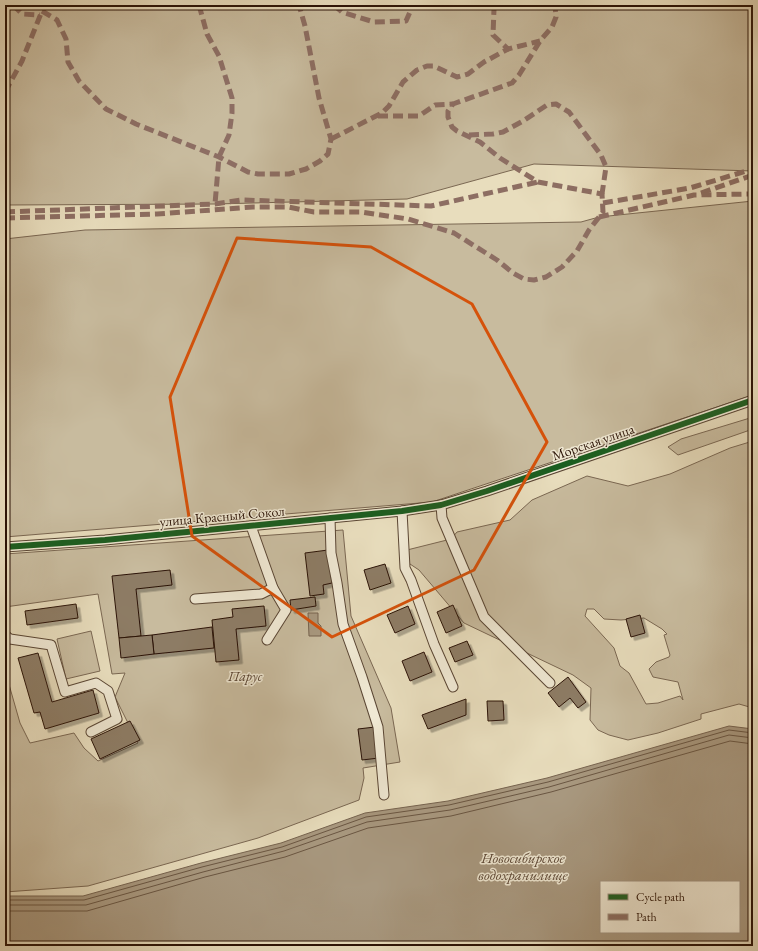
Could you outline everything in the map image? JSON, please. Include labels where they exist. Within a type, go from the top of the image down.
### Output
[{"type":"street","name":"Морская улица","points":[[441,505],[487,491],[753,400]]},
{"type":"street","name":"улица Красный Сокол","points":[[5,547],[105,540],[251,526],[402,511],[441,505]]},
{"type":"street","points":[[441,505],[442,518],[484,617],[550,683]]},
{"type":"street","points":[[402,511],[405,568],[412,580],[434,644],[453,687]]},
{"type":"street","points":[[330,518],[331,553],[343,624],[378,727],[384,795]]},
{"type":"street","points":[[251,526],[273,588],[286,610],[267,640]]},
{"type":"street","points":[[195,599],[261,594],[273,588]]},
{"type":"street","points":[[5,635],[10,639],[51,645],[65,692],[96,683],[108,691],[117,719],[90,732]]},
{"type":"highlighted area","points":[[237,238],[371,247],[472,304],[547,442],[474,570],[332,637],[192,536],[170,397]]},
{"type":"green space","points":[[5,5],[753,5],[753,171],[534,164],[407,199],[215,204],[5,205]]},
{"type":"green space","points":[[753,201],[753,395],[432,502],[5,537],[5,239],[85,230],[581,222],[599,217]]},
{"type":"green space","points":[[750,418],[753,421],[753,429],[678,455],[668,447],[681,439]]},
{"type":"green space","points":[[753,441],[753,708],[739,704],[701,714],[701,719],[658,733],[628,740],[609,735],[598,730],[590,720],[591,688],[573,675],[464,623],[419,570],[407,562],[407,550],[451,539],[457,532],[510,520],[532,500],[587,476],[628,486],[670,474],[730,448]],"holes":[[[587,609],[594,609],[604,619],[621,620],[644,618],[662,629],[667,634],[664,635],[670,655],[669,657],[656,662],[649,669],[653,677],[678,682],[683,700],[680,696],[658,703],[646,704],[629,673],[620,666],[614,648],[585,616]]]},
{"type":"green space","name":"Парус","points":[[343,530],[351,616],[391,708],[400,762],[363,768],[364,778],[359,800],[258,838],[88,886],[5,892],[5,682],[8,681],[20,723],[30,743],[74,733],[84,748],[98,761],[138,743],[115,697],[125,673],[112,674],[98,594],[5,607],[5,554]]},
{"type":"green space","points":[[91,631],[100,671],[66,679],[57,639]]},
{"type":"water","points":[[308,613],[318,613],[318,623],[321,626],[321,636],[309,636]]},
{"type":"water","name":"Новосибирское водохранилище","points":[[729,726],[753,729],[753,946],[5,946],[5,896],[83,896],[201,863],[281,843],[365,813],[448,801],[547,778]]},
{"type":"building","points":[[328,550],[332,583],[323,585],[324,594],[310,596],[305,553]]},
{"type":"building","points":[[385,564],[391,583],[370,590],[364,570]]},
{"type":"building","points":[[170,570],[172,585],[136,589],[141,636],[119,638],[112,576]]},
{"type":"building","points":[[315,597],[316,606],[291,610],[290,600]]},
{"type":"building","points":[[76,604],[78,618],[27,625],[25,611]]},
{"type":"building","points":[[453,605],[462,626],[446,633],[437,612]]},
{"type":"building","points":[[264,606],[266,626],[236,629],[239,660],[216,662],[212,620],[233,617],[232,609]]},
{"type":"building","points":[[408,606],[415,624],[395,633],[387,615]]},
{"type":"building","points":[[640,615],[645,633],[631,637],[626,619]]},
{"type":"building","points":[[212,627],[214,648],[154,654],[152,635]]},
{"type":"building","points":[[152,635],[154,654],[121,658],[119,638]]},
{"type":"building","points":[[467,641],[473,655],[455,662],[449,648]]},
{"type":"building","points":[[424,652],[432,672],[410,681],[402,661]]},
{"type":"building","points":[[38,653],[52,702],[93,690],[99,713],[45,729],[40,712],[34,713],[18,658]]},
{"type":"building","points":[[568,677],[586,702],[578,708],[570,698],[559,707],[548,693]]},
{"type":"building","points":[[466,699],[466,715],[428,729],[422,715]]},
{"type":"building","points":[[487,701],[503,701],[504,720],[488,721]]},
{"type":"building","points":[[130,721],[140,740],[100,759],[91,739]]},
{"type":"building","points":[[375,727],[379,758],[362,760],[358,729]]},
{"type":"marked path","points":[[13,5],[22,14],[40,15]]},
{"type":"marked path","points":[[5,92],[22,61],[42,11],[47,5]]},
{"type":"marked path","points":[[199,5],[207,34],[219,56],[232,98],[232,113],[229,135],[219,157],[215,204]]},
{"type":"marked path","points":[[42,11],[57,20],[66,39],[68,62],[79,81],[106,109],[136,124],[219,157],[248,172],[258,174],[289,174],[306,169],[320,161],[328,154],[331,139],[319,98],[305,26],[299,5]]},
{"type":"marked path","points":[[334,5],[342,12],[374,22],[406,21],[413,5]]},
{"type":"marked path","points":[[493,5],[493,35],[508,49],[540,41]]},
{"type":"marked path","points":[[5,218],[157,214],[253,207],[288,207],[314,212],[361,212],[408,219],[454,233],[524,279],[534,280],[546,277],[562,267],[577,251],[589,230],[603,212],[602,194],[538,182],[500,158],[480,142],[457,131],[452,127],[448,117],[448,111],[453,104],[512,83],[519,75],[540,41],[552,27],[556,17],[555,5]]},
{"type":"marked path","points":[[331,139],[382,113],[389,106],[403,82],[417,70],[427,66],[434,66],[457,77],[468,74],[484,62],[508,49]]},
{"type":"marked path","points":[[378,116],[419,116],[435,105],[453,104]]},
{"type":"marked path","points":[[469,135],[503,132],[547,105],[556,104],[569,112],[601,155],[606,167],[602,194]]},
{"type":"marked path","points":[[603,203],[690,188],[753,169]]},
{"type":"marked path","points":[[701,193],[753,175]]},
{"type":"marked path","points":[[5,212],[215,204],[241,200],[431,206],[538,182]]},
{"type":"marked path","points":[[599,217],[694,195],[753,194]]},
{"type":"cycle path","points":[[5,547],[105,540],[402,511],[441,505],[487,491],[753,400]]}]
